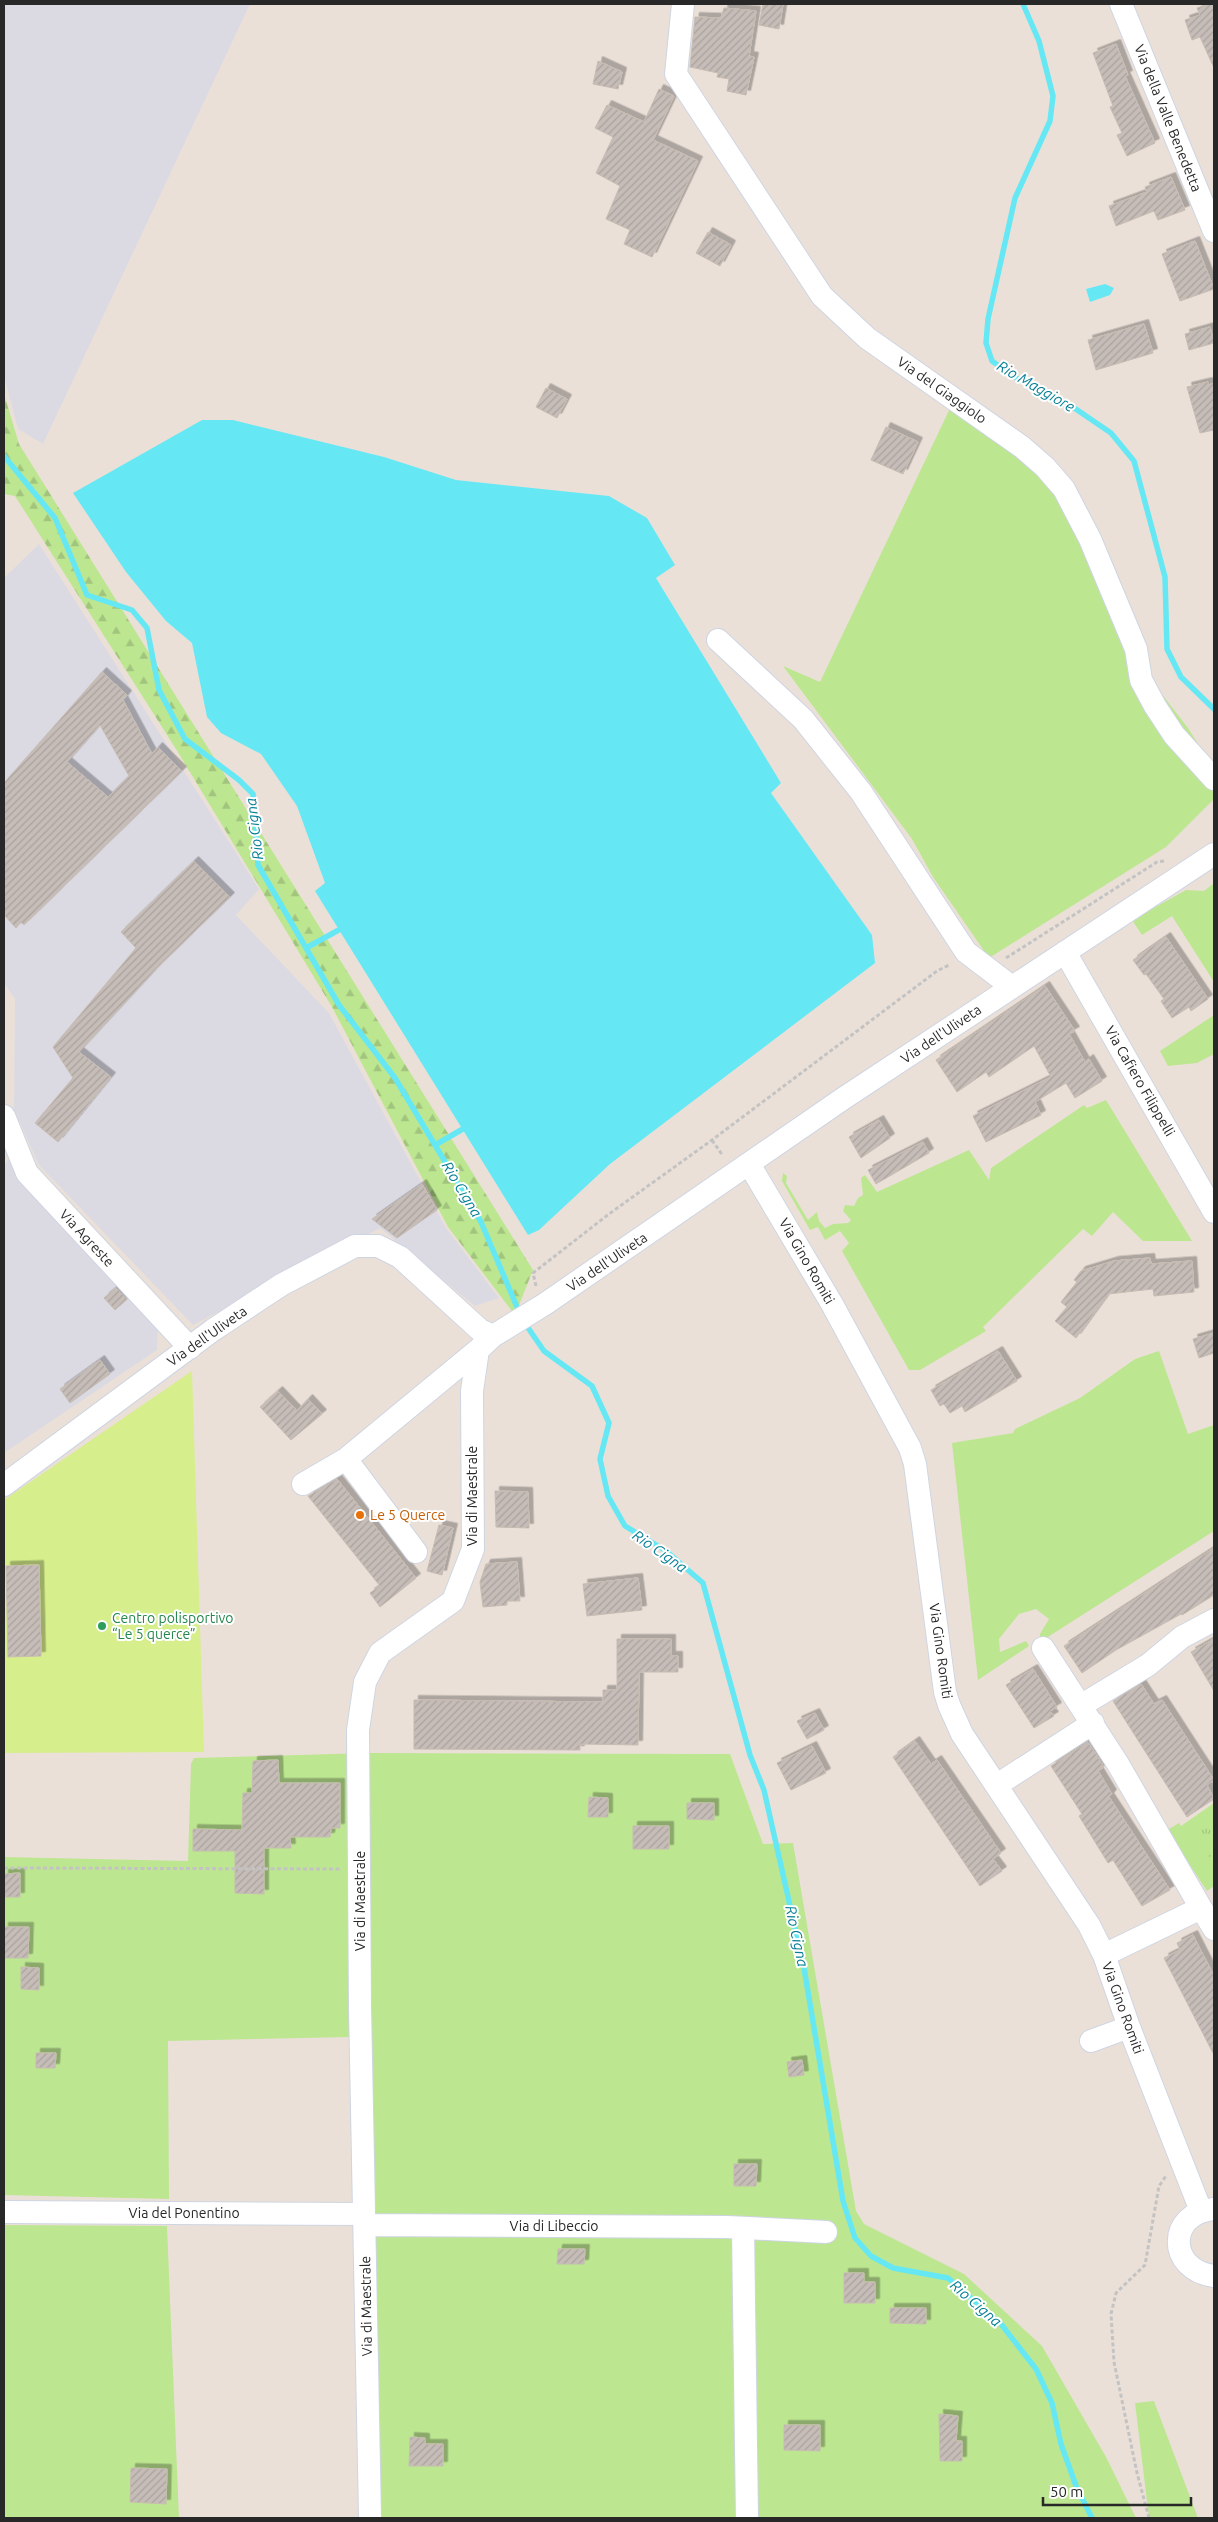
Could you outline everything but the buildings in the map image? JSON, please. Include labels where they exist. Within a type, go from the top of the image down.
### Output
[{"type":"street","name":"Via del Giaggiolo","points":[[683,4],[676,74],[822,296],[867,338],[1022,447],[1046,467],[1064,489],[1090,539],[1132,640],[1141,680],[1150,698],[1174,735],[1214,780]]},
{"type":"street","name":"Via della Valle Benedetta","points":[[1121,4],[1214,231]]},
{"type":"street","points":[[718,640],[803,720],[862,792],[966,952],[1012,987]]},
{"type":"street","name":"Via dell'Uliveta","points":[[4,1485],[190,1348],[281,1285],[355,1246],[378,1246],[400,1256],[480,1330],[493,1337],[1012,987],[1214,854]]},
{"type":"street","name":"Via Cafiero Filippelli","points":[[1065,952],[1214,1212]]},
{"type":"street","name":"Via Agreste","points":[[4,1116],[26,1173],[190,1348]]},
{"type":"street","name":"Via Gino Romiti","points":[[749,1164],[837,1312],[910,1448],[915,1464],[945,1692],[949,1705],[962,1734],[1089,1925],[1104,1955],[1129,2027],[1183,2165],[1208,2210]]},
{"type":"street","points":[[303,1484],[346,1458],[493,1337]]},
{"type":"street","name":"Via di Maestrale","points":[[370,2518],[360,2007],[358,1730],[365,1682],[380,1653],[453,1601],[473,1549],[472,1391],[493,1337]]},
{"type":"street","points":[[346,1458],[416,1552]]},
{"type":"street","points":[[997,1785],[1182,1637],[1214,1620]]},
{"type":"street","points":[[1043,1648],[1087,1714],[1214,1929]]},
{"type":"street","points":[[1104,1955],[1201,1908]]},
{"type":"street","points":[[1090,2042],[1129,2027]]},
{"type":"street","points":[[1208,2210],[1190,2217],[1183,2226],[1179,2237],[1179,2249],[1184,2260],[1192,2269],[1202,2275],[1214,2276]]},
{"type":"street","name":"Via del Ponentino","points":[[4,2212],[365,2219]]},
{"type":"street","name":"Via di Libeccio","points":[[365,2219],[743,2228],[826,2232]]},
{"type":"street","points":[[743,2228],[747,2518]]},
{"type":"path","points":[[540,1306],[533,1281],[533,1273],[609,1214],[712,1140],[937,971],[952,963],[999,963],[1157,862],[1165,861]]},
{"type":"path","points":[[4,1868],[360,1869]]},
{"type":"path","points":[[1149,2518],[1137,2473],[1114,2362],[1111,2314],[1116,2293],[1145,2265],[1159,2186],[1166,2176],[1183,2165]]},
{"type":"shaded area","points":[[4,4],[250,4],[43,444],[18,429],[4,376]]},
{"type":"shaded area","points":[[39,544],[259,889],[236,915],[329,1013],[446,1228],[499,1298],[475,1306],[380,1228],[193,1325],[39,1165],[14,1109],[15,999],[4,983],[4,578]]},
{"type":"shaded area","points":[[9,1159],[158,1321],[157,1350],[4,1453],[4,1165]]},
{"type":"green space","points":[[4,394],[19,444],[533,1270],[515,1315],[448,1227],[332,1007],[176,749],[15,496],[4,494]]},
{"type":"green space","points":[[953,402],[1047,478],[1144,671],[1188,728],[1214,769],[1214,799],[1166,847],[989,958],[933,877],[912,839],[783,666],[820,682]]},
{"type":"green space","points":[[1214,883],[1214,982],[1172,916],[1142,935],[1132,920],[1186,890],[1204,891]]},
{"type":"green space","points":[[1214,1015],[1214,1054],[1197,1063],[1168,1066],[1160,1051]]},
{"type":"green space","points":[[1106,1100],[1192,1241],[1143,1241],[1113,1212],[1092,1236],[1083,1229],[983,1327],[986,1331],[920,1370],[909,1370],[842,1251],[849,1243],[840,1231],[825,1240],[818,1227],[810,1230],[782,1181],[783,1173],[787,1176],[786,1183],[808,1220],[817,1212],[819,1221],[825,1228],[833,1224],[848,1223],[851,1220],[843,1211],[845,1205],[854,1206],[858,1198],[863,1195],[861,1178],[865,1175],[877,1192],[969,1150],[989,1180],[991,1168],[1084,1105],[1087,1108]]},
{"type":"green space","points":[[1159,1351],[1188,1434],[1214,1425],[1214,1531],[1040,1642],[1040,1634],[1049,1619],[1036,1609],[1019,1614],[999,1639],[1000,1652],[1026,1641],[1029,1646],[978,1680],[952,1443],[1013,1433],[1015,1429],[1080,1398],[1135,1359]]},
{"type":"green space","name":"Centro polisportivo “Le 5 querce”","points":[[192,1371],[204,1752],[4,1753],[4,1500]]},
{"type":"green space","points":[[370,1753],[730,1754],[763,1844],[793,1843],[856,2211],[864,2224],[964,2274],[1042,2346],[1106,2457],[1136,2518],[375,2518],[370,2199],[352,2198],[350,2037],[168,2041],[169,2199],[4,2195],[4,1857],[188,1861],[191,1764],[194,1758]]},
{"type":"green space","points":[[1214,1803],[1214,1886],[1207,1891],[1167,1830],[1179,1823],[1181,1826]]},
{"type":"green space","points":[[1214,1819],[1214,1861],[1213,1861],[1192,1836]]},
{"type":"green space","points":[[4,2225],[167,2226],[179,2518],[4,2518]]},
{"type":"green space","points":[[1154,2401],[1198,2518],[1149,2518],[1135,2403]]},
{"type":"water","points":[[1105,284],[1114,288],[1110,295],[1090,302],[1086,289]]},
{"type":"water","points":[[202,420],[233,420],[384,457],[456,480],[609,496],[647,518],[675,565],[656,578],[781,783],[771,793],[872,935],[875,963],[610,1164],[539,1230],[528,1235],[315,891],[325,883],[297,806],[261,754],[221,733],[207,717],[192,643],[166,621],[126,572],[73,493]]},
{"type":"waterway","name":"Rio Maggiore","points":[[1023,4],[1039,41],[1053,96],[1050,121],[1015,198],[988,319],[986,343],[992,361],[1018,379],[1067,403],[1111,433],[1134,461],[1165,577],[1167,649],[1181,677],[1214,709]]},
{"type":"waterway","name":"Rio Cigna","points":[[4,456],[55,518],[87,595],[132,610],[147,628],[159,690],[185,739],[239,780],[253,794],[258,865],[339,1005],[395,1078],[481,1222],[520,1314]]},
{"type":"waterway","points":[[306,948],[346,926]]},
{"type":"waterway","points":[[435,1145],[468,1126]]},
{"type":"waterway","name":"Rio Cigna","points":[[524,1322],[544,1351],[592,1386],[609,1423],[600,1459],[608,1496],[625,1526],[666,1551],[703,1583],[750,1755],[764,1790],[804,1968],[843,2201],[855,2238],[871,2256],[893,2268],[948,2278],[1001,2324],[1036,2369],[1052,2403],[1061,2444],[1076,2486],[1092,2518]]},
{"type":"place","name":"Le 5 Querce","points":[[360,1515]]},
{"type":"place","name":"Centro polisportivo “Le 5 querce”","points":[[102,1626]]}]
